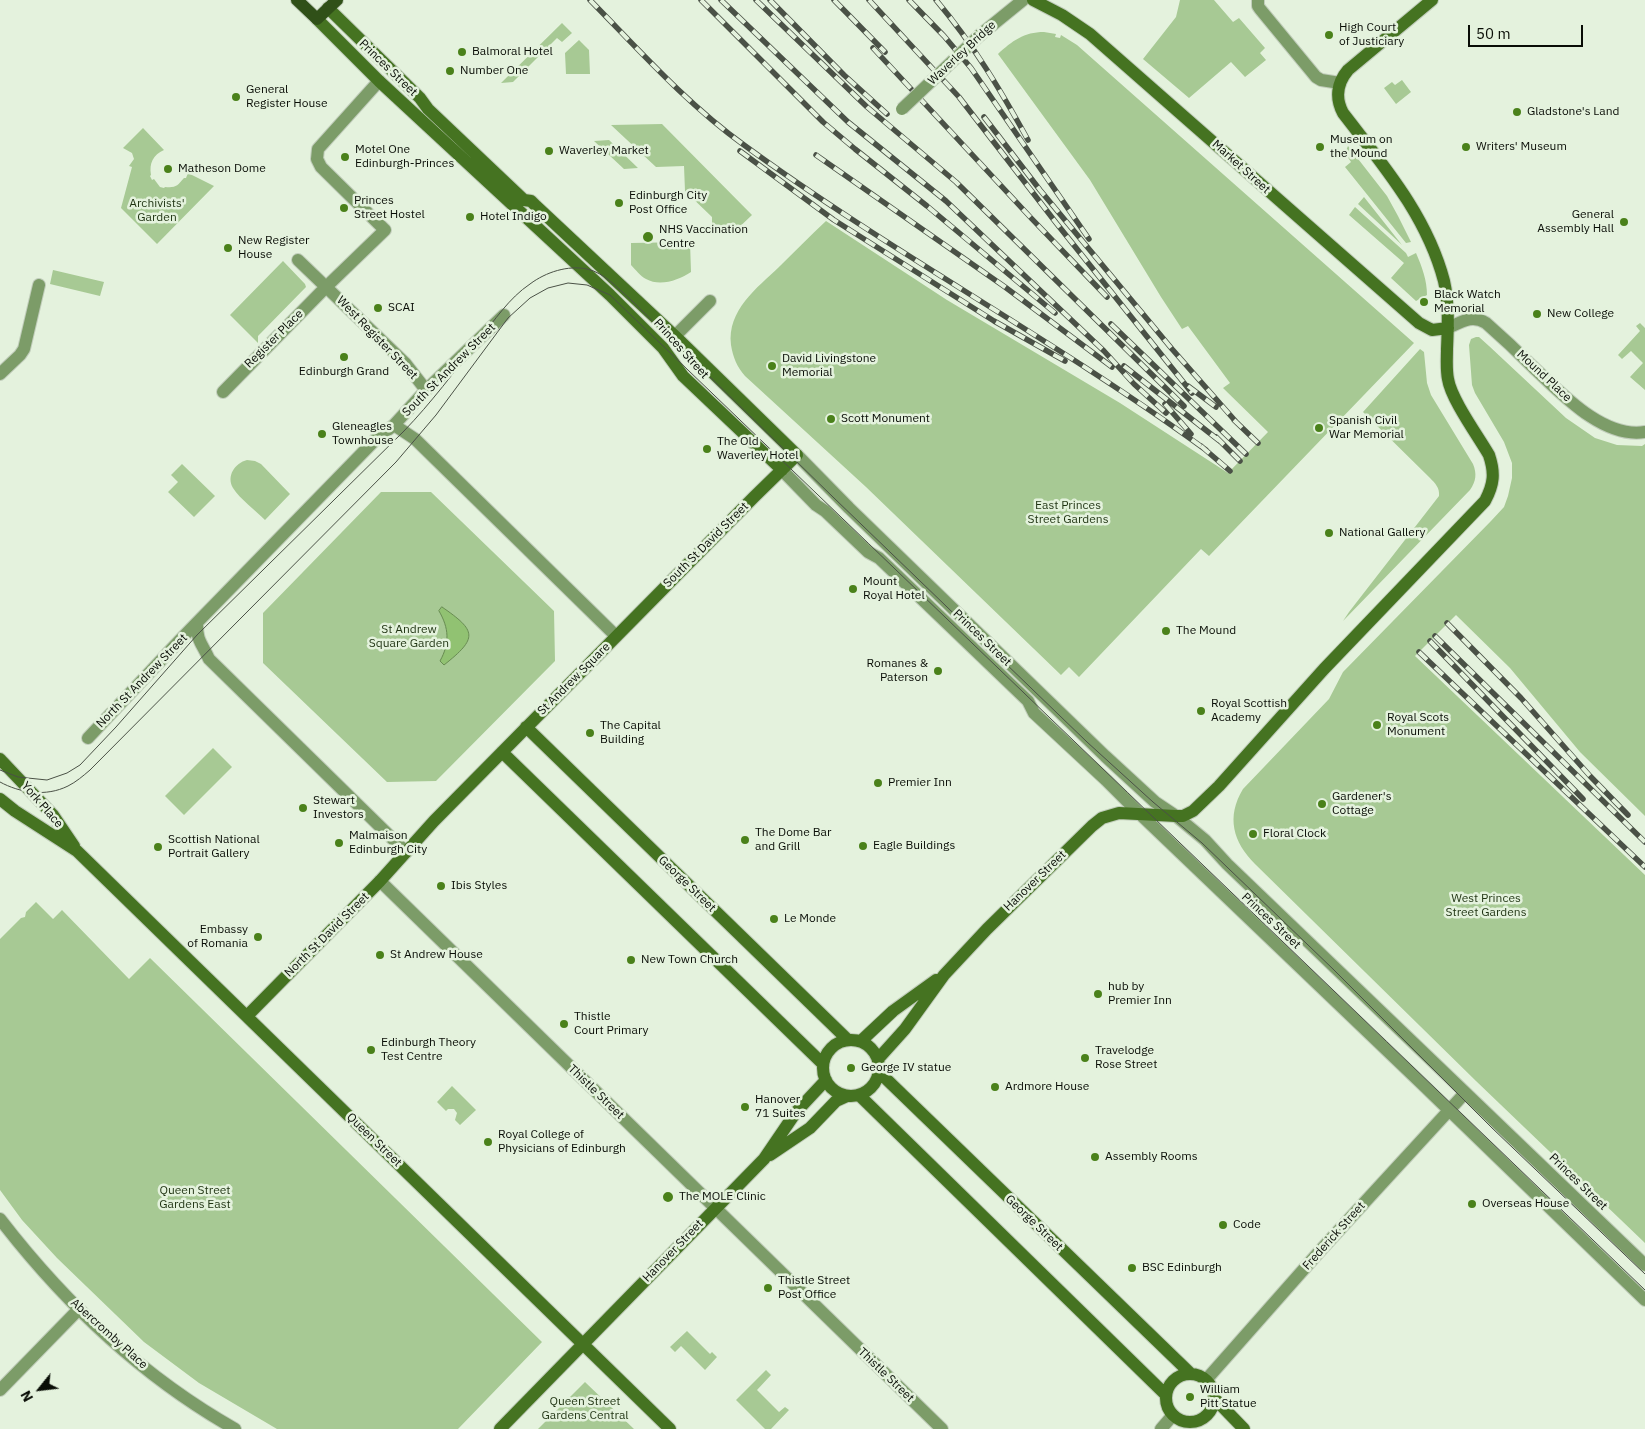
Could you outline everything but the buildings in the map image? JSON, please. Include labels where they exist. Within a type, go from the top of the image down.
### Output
[{"type":"main road","name":"Princes Street","points":[[297,0],[317,19]]},
{"type":"main road","points":[[317,19],[329,3]]},
{"type":"street","name":"Waverley Bridge","points":[[902,109],[980,35],[1023,0]]},
{"type":"street","name":"Market Street","points":[[1033,0],[1062,15],[1090,34],[1419,323],[1432,330],[1448,328]]},
{"type":"street","points":[[1258,0],[1260,9],[1316,77],[1321,80],[1340,83]]},
{"type":"street","points":[[1140,814],[1183,816],[1193,811],[1219,786],[1324,669],[1485,500],[1492,485],[1494,476],[1493,466],[1489,455],[1450,387],[1447,369],[1448,304],[1444,281],[1426,233],[1407,198],[1343,113],[1338,98],[1340,83],[1348,70],[1432,0]]},
{"type":"street","name":"Princes Street","points":[[329,3],[452,132],[524,200],[531,201],[675,336],[1111,762],[1155,802],[1176,816],[1205,840],[1227,864],[1645,1265]]},
{"type":"street","name":"Princes Street","points":[[317,19],[379,81],[545,234],[663,348],[683,376],[816,505],[825,511],[868,552],[880,558],[1028,701],[1034,713],[1106,780],[1645,1300]]},
{"type":"street","name":"West Register Street","points":[[326,287],[385,230],[321,167],[317,159],[318,149],[379,81]]},
{"type":"street","name":"West Register Street","points":[[298,260],[405,363],[426,390]]},
{"type":"street","points":[[0,374],[24,349],[38,284]]},
{"type":"street","name":"Register Place","points":[[222,392],[326,287]]},
{"type":"street","points":[[663,348],[710,301]]},
{"type":"street","name":"South St Andrew Street","points":[[394,425],[426,390],[504,315]]},
{"type":"street","name":"Mound Place","points":[[1448,328],[1469,319],[1480,319],[1486,322],[1569,400],[1593,418],[1607,426],[1625,432],[1645,432]]},
{"type":"street","points":[[394,425],[376,439],[197,624],[197,635],[209,659],[406,852]]},
{"type":"street","name":"St Andrew Square","points":[[394,425],[412,436],[616,636],[406,852]]},
{"type":"street","name":"South St David Street","points":[[616,636],[798,455]]},
{"type":"street","name":"North St Andrew Street","points":[[88,738],[197,624]]},
{"type":"street","name":"George Street","points":[[526,728],[854,1041],[870,1048],[878,1065],[1190,1374],[1199,1375],[1206,1380]]},
{"type":"street","points":[[502,752],[823,1064]]},
{"type":"street","name":"York Place","points":[[0,759],[54,815],[77,851]]},
{"type":"street","name":"York Place","points":[[0,799],[15,811],[77,851]]},
{"type":"street","name":"Hanover Street","points":[[878,1065],[944,975],[987,929],[1092,826],[1102,818],[1119,813],[1140,814]]},
{"type":"street","name":"Queen Street","points":[[77,851],[670,1429]]},
{"type":"street","name":"North St David Street","points":[[247,1016],[380,881],[406,852]]},
{"type":"street","name":"Thistle Street","points":[[380,881],[942,1429]]},
{"type":"street","name":"Hanover Street","points":[[854,1041],[944,975]]},
{"type":"street","points":[[854,1041],[837,1044],[825,1058],[823,1064],[826,1080],[836,1092],[853,1096],[1166,1395]]},
{"type":"street","points":[[853,1096],[873,1086],[878,1065]]},
{"type":"street","name":"Hanover Street","points":[[583,1343],[764,1159],[796,1112],[826,1080]]},
{"type":"street","name":"Frederick Street","points":[[1206,1380],[1465,1093]]},
{"type":"street","name":"Hanover Street","points":[[764,1159],[810,1128],[836,1101],[853,1096]]},
{"type":"street","name":"Abercromby Place","points":[[0,1219],[27,1253],[78,1309],[162,1380],[235,1429]]},
{"type":"street","points":[[0,1390],[78,1309]]},
{"type":"street","points":[[500,1429],[583,1343]]},
{"type":"street","points":[[1190,1374],[1181,1375],[1174,1380],[1168,1387],[1166,1395],[1167,1406],[1173,1415],[1183,1421],[1195,1425],[1212,1408],[1214,1398],[1212,1388],[1206,1380]]},
{"type":"street","points":[[1214,1398],[1244,1429]]},
{"type":"street","points":[[1161,1429],[1173,1415]]},
{"type":"green space","points":[[1180,0],[1214,0],[1233,22],[1239,18],[1265,48],[1260,53],[1266,60],[1245,77],[1231,62],[1189,98],[1143,59],[1176,17]]},
{"type":"green space","points":[[562,23],[572,33],[562,42],[557,38],[513,82],[501,83]]},
{"type":"green space","name":"East Princes Street Gardens","points":[[1037,32],[1056,34],[1055,37],[1060,38],[1061,35],[1077,45],[1414,343],[1209,556],[1201,549],[1079,677],[1069,667],[1061,675],[866,487],[745,376],[736,362],[731,345],[731,332],[734,321],[745,301],[826,221],[947,300],[1120,403],[1228,473],[1268,432],[1223,388],[1230,383],[1188,326],[1182,329],[1090,180],[998,54],[1019,38]]},
{"type":"green space","points":[[579,40],[589,50],[590,74],[566,74],[565,53]]},
{"type":"green space","points":[[1402,80],[1411,92],[1396,104],[1384,88],[1392,82],[1395,85]]},
{"type":"green space","points":[[662,124],[752,215],[731,235],[712,235],[712,217],[685,191],[684,166],[656,167],[611,125]]},
{"type":"green space","name":"Archivists' Garden","points":[[143,128],[164,150],[157,154],[153,160],[150,176],[160,187],[176,186],[186,178],[188,173],[214,186],[157,244],[121,208],[132,167],[129,166],[134,159],[132,153],[123,148]]},
{"type":"green space","points":[[609,140],[638,168],[624,169],[594,141]]},
{"type":"green space","points":[[1348,146],[1387,196],[1411,242],[1406,243],[1345,167],[1351,162],[1346,154]]},
{"type":"green space","points":[[1364,197],[1402,245],[1358,204]]},
{"type":"green space","points":[[1355,207],[1406,253],[1408,257],[1416,253],[1424,274],[1427,295],[1416,301],[1391,278],[1404,263],[1349,215]]},
{"type":"green space","points":[[690,242],[691,272],[681,278],[669,282],[651,281],[642,276],[631,265],[631,243]]},
{"type":"green space","points":[[283,261],[306,287],[258,336],[258,343],[230,315]]},
{"type":"green space","points":[[53,270],[104,282],[100,296],[50,284]]},
{"type":"green space","points":[[1640,323],[1645,328],[1645,390],[1630,377],[1643,363],[1631,351],[1622,359],[1618,355],[1640,331],[1636,326]]},
{"type":"green space","name":"West Princes Street Gardens","points":[[1479,337],[1489,346],[1566,418],[1595,438],[1617,445],[1642,446],[1645,444],[1645,816],[1580,752],[1510,668],[1456,615],[1415,656],[1645,875],[1645,1243],[1476,1081],[1247,856],[1241,847],[1234,829],[1235,809],[1243,789],[1329,699],[1343,672],[1504,507],[1512,478],[1512,463],[1504,442],[1472,385],[1469,345],[1471,339]]},
{"type":"green space","points":[[1420,349],[1424,352],[1427,383],[1431,395],[1473,464],[1475,471],[1474,484],[1343,621],[1439,496],[1438,488],[1434,482],[1363,412]]},
{"type":"green space","points":[[247,460],[261,464],[290,494],[265,520],[240,496],[231,483],[231,475],[235,467]]},
{"type":"green space","points":[[182,464],[215,496],[194,517],[168,492],[178,482],[171,475]]},
{"type":"green space","name":"St Andrew Square Garden","points":[[381,492],[431,492],[554,611],[555,661],[436,781],[387,782],[263,663],[263,613]]},
{"type":"green space","points":[[213,748],[232,767],[184,815],[165,796]]},
{"type":"green space","name":"Queen Street Gardens East","points":[[36,902],[53,919],[62,910],[129,979],[150,958],[542,1342],[458,1429],[277,1429],[199,1383],[144,1342],[57,1258],[22,1220],[0,1190],[0,939],[21,918],[25,917],[26,912]]},
{"type":"green space","points":[[452,1086],[476,1110],[460,1125],[455,1120],[457,1113],[454,1109],[446,1111],[437,1102]]},
{"type":"green space","points":[[687,1331],[710,1354],[712,1352],[717,1357],[705,1370],[681,1346],[675,1352],[670,1347]]},
{"type":"green space","points":[[766,1370],[771,1375],[757,1390],[779,1412],[785,1407],[789,1410],[771,1429],[765,1429],[736,1400]]},
{"type":"green space","name":"Queen Street Gardens Central","points":[[586,1383],[634,1429],[538,1429]]},
{"type":"shaded area","points":[[442,607],[462,622],[469,635],[468,641],[463,648],[444,665],[440,661],[447,642],[447,636],[445,623],[439,611]]},
{"type":"tram line","points":[[0,770],[18,777],[47,780],[67,773],[80,765],[197,635],[404,431],[443,387],[502,310],[515,296],[536,280],[557,270],[587,269],[605,277],[630,299],[1087,742],[1153,802],[1202,843],[1334,970],[1492,1128],[1645,1274]]},
{"type":"tram line","points":[[0,782],[25,791],[51,792],[77,781],[396,462],[436,415],[508,318],[530,298],[548,288],[568,283],[587,285],[610,295],[1645,1290]]},
{"type":"railway","points":[[590,0],[683,94],[744,145],[858,223],[1092,372],[1206,450]]},
{"type":"railway","points":[[701,0],[823,122],[1055,313]]},
{"type":"railway","points":[[721,0],[848,122],[946,201],[1104,351],[1134,384],[1166,413]]},
{"type":"railway","points":[[756,0],[867,107],[956,182],[1184,406]]},
{"type":"railway","points":[[770,0],[844,75],[887,114]]},
{"type":"railway","points":[[834,0],[885,52]]},
{"type":"railway","points":[[869,0],[959,97],[1057,224],[1192,393]]},
{"type":"railway","points":[[909,0],[944,36],[971,68],[1089,239]]},
{"type":"railway","points":[[936,0],[962,33],[985,67],[1028,140]]},
{"type":"railway","points":[[873,48],[1107,297]]},
{"type":"railway","points":[[984,117],[1040,190],[1172,349],[1238,424]]},
{"type":"railway","points":[[740,151],[834,220],[994,321],[1065,361]]},
{"type":"railway","points":[[816,155],[1005,287],[1112,367]]},
{"type":"railway","points":[[1111,324],[1246,454]]},
{"type":"railway","points":[[1124,366],[1221,442]]},
{"type":"railway","points":[[1188,386],[1216,407]]},
{"type":"railway","points":[[1165,404],[1191,434]]},
{"type":"railway","points":[[1234,420],[1258,443]]},
{"type":"railway","points":[[1216,437],[1240,461]]},
{"type":"railway","points":[[1201,446],[1230,471]]},
{"type":"railway","points":[[1447,623],[1521,698],[1590,776],[1628,815]]},
{"type":"railway","points":[[1435,636],[1645,842]]},
{"type":"railway","points":[[1430,641],[1583,799]]},
{"type":"railway","points":[[1419,652],[1645,867]]},
{"type":"place","name":"High Court of Justiciary","points":[[1329,35]]},
{"type":"place","name":"Balmoral Hotel","points":[[462,52]]},
{"type":"place","name":"Number One","points":[[450,71]]},
{"type":"place","name":"General Register House","points":[[236,97]]},
{"type":"place","name":"Gladstone's Land","points":[[1517,112]]},
{"type":"place","name":"Museum on the Mound","points":[[1320,147]]},
{"type":"place","name":"Writers' Museum","points":[[1466,147]]},
{"type":"place","name":"Waverley Market","points":[[549,151]]},
{"type":"place","name":"Motel One Edinburgh-Princes","points":[[345,157]]},
{"type":"place","name":"Matheson Dome","points":[[168,169]]},
{"type":"place","name":"Edinburgh City Post Office","points":[[619,203]]},
{"type":"place","name":"Princes Street Hostel","points":[[344,208]]},
{"type":"place","name":"Hotel Indigo","points":[[470,217]]},
{"type":"place","name":"General Assembly Hall","points":[[1624,222]]},
{"type":"place","name":"NHS Vaccination Centre","points":[[648,237]]},
{"type":"place","name":"New Register House","points":[[228,248]]},
{"type":"place","name":"Black Watch Memorial","points":[[1424,302]]},
{"type":"place","name":"SCAI","points":[[378,308]]},
{"type":"place","name":"New College","points":[[1537,314]]},
{"type":"place","name":"Edinburgh Grand","points":[[344,357]]},
{"type":"place","name":"David Livingstone Memorial","points":[[772,366]]},
{"type":"place","name":"Scott Monument","points":[[831,419]]},
{"type":"place","name":"Spanish Civil War Memorial","points":[[1319,428]]},
{"type":"place","name":"Gleneagles Townhouse","points":[[322,434]]},
{"type":"place","name":"The Old Waverley Hotel","points":[[707,449]]},
{"type":"place","name":"National Gallery","points":[[1329,533]]},
{"type":"place","name":"Mount Royal Hotel","points":[[853,589]]},
{"type":"place","name":"The Mound","points":[[1166,631]]},
{"type":"place","name":"Romanes & Paterson","points":[[938,671]]},
{"type":"place","name":"Royal Scottish Academy","points":[[1201,711]]},
{"type":"place","name":"Royal Scots Monument","points":[[1377,725]]},
{"type":"place","name":"The Capital Building","points":[[590,733]]},
{"type":"place","name":"Premier Inn","points":[[878,783]]},
{"type":"place","name":"Gardener's Cottage","points":[[1322,804]]},
{"type":"place","name":"Stewart Investors","points":[[303,808]]},
{"type":"place","name":"Floral Clock","points":[[1253,834]]},
{"type":"place","name":"The Dome Bar and Grill","points":[[745,840]]},
{"type":"place","name":"Malmaison Edinburgh City","points":[[339,843]]},
{"type":"place","name":"Eagle Buildings","points":[[863,846]]},
{"type":"place","name":"Scottish National Portrait Gallery","points":[[158,847]]},
{"type":"place","name":"Ibis Styles","points":[[441,886]]},
{"type":"place","name":"Le Monde","points":[[774,919]]},
{"type":"place","name":"Embassy of Romania","points":[[258,937]]},
{"type":"place","name":"St Andrew House","points":[[380,955]]},
{"type":"place","name":"New Town Church","points":[[631,960]]},
{"type":"place","name":"hub by Premier Inn","points":[[1098,994]]},
{"type":"place","name":"Thistle Court Primary","points":[[564,1024]]},
{"type":"place","name":"Edinburgh Theory Test Centre","points":[[371,1050]]},
{"type":"place","name":"Travelodge Rose Street","points":[[1085,1058]]},
{"type":"place","name":"George IV statue","points":[[851,1068]]},
{"type":"place","name":"Ardmore House","points":[[995,1087]]},
{"type":"place","name":"Hanover 71 Suites","points":[[745,1107]]},
{"type":"place","name":"Royal College of Physicians of Edinburgh","points":[[488,1142]]},
{"type":"place","name":"Assembly Rooms","points":[[1095,1157]]},
{"type":"place","name":"The MOLE Clinic","points":[[668,1197]]},
{"type":"place","name":"Overseas House","points":[[1472,1204]]},
{"type":"place","name":"Code","points":[[1223,1225]]},
{"type":"place","name":"BSC Edinburgh","points":[[1132,1268]]},
{"type":"place","name":"Thistle Street Post Office","points":[[768,1288]]},
{"type":"place","name":"William Pitt Statue","points":[[1190,1397]]}]
